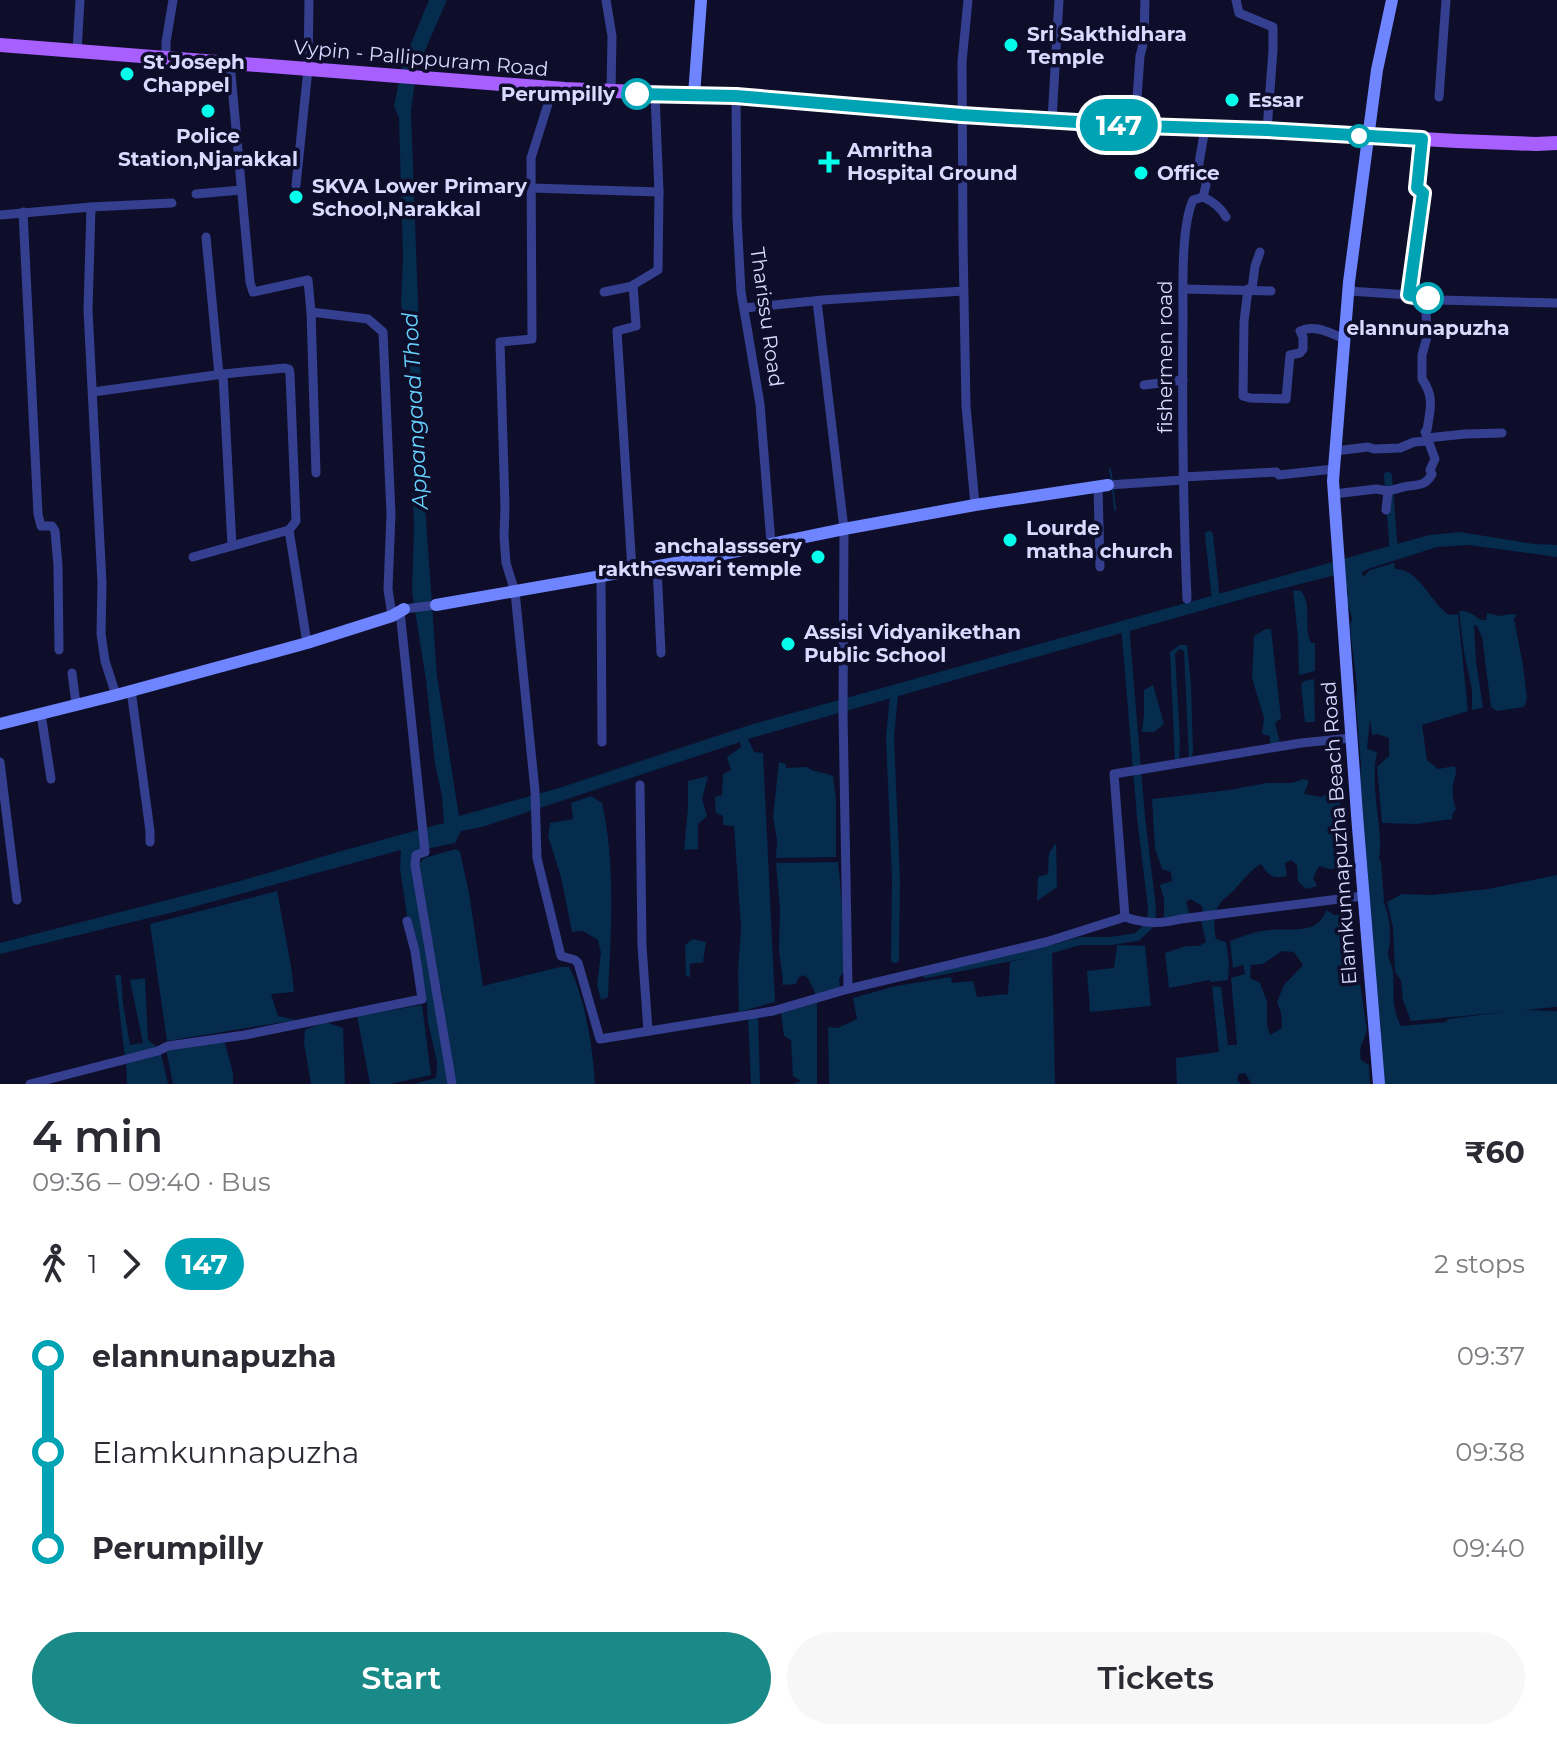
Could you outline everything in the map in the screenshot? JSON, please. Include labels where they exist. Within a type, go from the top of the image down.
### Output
[{"type":"main road","name":"Vypin - Pallippuram Road","points":[[0,45],[553,88],[736,96],[1135,126],[1557,143]]},
{"type":"street","points":[[77,52],[80,0]]},
{"type":"street","points":[[166,58],[173,0]]},
{"type":"street","points":[[296,185],[308,69],[309,0]]},
{"type":"street","points":[[606,0],[612,36],[611,92]]},
{"type":"street","points":[[694,95],[701,0]]},
{"type":"street","points":[[968,0],[963,49],[963,291],[966,406],[975,505]]},
{"type":"street","points":[[1052,120],[1059,0]]},
{"type":"street","points":[[1135,126],[1145,0]]},
{"type":"street","points":[[1236,0],[1239,13],[1273,27],[1267,130]]},
{"type":"street","points":[[1392,0],[1377,70],[1349,291],[1334,494],[1416,486],[1428,482],[1432,474],[1430,470],[1435,459],[1425,432],[1432,405],[1422,379],[1421,365],[1427,337],[1426,311],[1409,295],[1423,193],[1417,188],[1422,139]]},
{"type":"street","points":[[1439,97],[1446,0]]},
{"type":"street","points":[[230,63],[253,292],[308,280],[316,473]]},
{"type":"street","points":[[553,88],[531,158],[532,339],[500,342],[504,536],[506,563],[515,592],[535,791],[537,858],[561,956],[578,963],[600,1039],[773,1011],[848,989],[1046,942],[1125,917],[1161,924],[1363,896]]},
{"type":"street","points":[[604,292],[633,286],[658,270],[655,94]]},
{"type":"street","name":"Tharissu Road","points":[[736,96],[737,217],[744,308],[760,404],[771,543]]},
{"type":"street","points":[[1205,128],[1197,175],[1204,177],[1203,197],[1220,208],[1226,217]]},
{"type":"street","points":[[531,188],[659,192]]},
{"type":"street","points":[[196,194],[241,190]]},
{"type":"street","name":"fishermen road","points":[[1187,599],[1183,478],[1183,289],[1189,209],[1193,200],[1203,197]]},
{"type":"street","points":[[0,215],[172,203]]},
{"type":"street","points":[[91,207],[88,310],[102,583],[101,634],[105,661],[116,695]]},
{"type":"street","points":[[23,212],[38,514],[41,526],[52,526],[55,531],[59,650]]},
{"type":"street","points":[[206,237],[221,374],[232,546]]},
{"type":"street","points":[[1260,252],[1244,322],[1243,396],[1286,399],[1290,355],[1303,349],[1300,331],[1305,328],[1330,331],[1345,339]]},
{"type":"street","points":[[632,570],[617,331],[636,326],[633,285]]},
{"type":"street","points":[[1183,289],[1271,291]]},
{"type":"street","points":[[744,308],[963,291]]},
{"type":"street","points":[[1349,291],[1439,300],[1557,303]]},
{"type":"street","points":[[817,301],[844,529],[843,714],[848,989]]},
{"type":"street","points":[[311,312],[368,319],[383,332],[391,514],[388,589],[398,612],[423,828],[425,852],[416,855],[415,865],[452,1084]]},
{"type":"street","points":[[93,392],[221,374],[289,369],[296,521],[289,530],[193,557]]},
{"type":"street","points":[[1144,385],[1183,380]]},
{"type":"street","points":[[1335,451],[1368,447],[1400,448],[1414,442],[1465,434],[1502,433]]},
{"type":"street","points":[[0,724],[307,643],[398,612],[975,505],[1108,485],[1249,472],[1276,472],[1279,475],[1334,469]]},
{"type":"street","points":[[1100,567],[1108,485]]},
{"type":"street","points":[[1386,510],[1389,491]]},
{"type":"street","name":"Elamkunnapuzha Beach Road","points":[[1334,494],[1379,1084]]},
{"type":"street","points":[[289,530],[307,643]]},
{"type":"street","points":[[657,566],[661,653]]},
{"type":"street","points":[[601,576],[602,742]]},
{"type":"street","points":[[72,673],[76,704]]},
{"type":"street","points":[[131,690],[150,842]]},
{"type":"street","points":[[41,714],[51,779]]},
{"type":"street","points":[[1125,917],[1114,774],[1301,743],[1351,738]]},
{"type":"street","points":[[0,762],[17,900]]},
{"type":"street","points":[[640,785],[642,946],[648,1031]]},
{"type":"street","points":[[30,1084],[168,1046],[245,1035],[422,999],[407,921]]},
{"type":"water","name":"Appangaad Thod","points":[[429,0],[447,0],[416,71],[411,112],[426,520],[437,676],[459,816],[559,788],[753,724],[1429,535],[1460,532],[1557,545],[1557,557],[1469,545],[1437,547],[1362,572],[1363,577],[1370,570],[1394,563],[1395,569],[1408,572],[1418,580],[1449,615],[1458,614],[1468,711],[1422,725],[1427,760],[1438,769],[1455,766],[1453,800],[1456,809],[1452,819],[1416,824],[1382,823],[1377,767],[1389,756],[1389,738],[1372,735],[1370,719],[1367,749],[1377,752],[1375,783],[1380,837],[1375,888],[1383,900],[1389,920],[1388,955],[1393,971],[1394,1005],[1401,1026],[1504,1012],[1411,1021],[1403,1000],[1401,980],[1395,972],[1393,927],[1387,902],[1402,894],[1433,895],[1488,889],[1557,875],[1557,1007],[1523,1010],[1557,1011],[1557,1084],[1382,1084],[1381,1031],[1360,781],[1357,687],[1350,628],[1352,618],[1343,573],[748,739],[754,752],[763,753],[775,1002],[739,1012],[741,927],[734,826],[723,825],[723,816],[716,813],[715,797],[722,795],[723,774],[731,770],[727,757],[741,747],[740,742],[482,827],[461,831],[455,843],[412,852],[450,1084],[414,1084],[436,1078],[437,1062],[428,1022],[426,993],[413,930],[407,916],[400,868],[401,850],[182,910],[0,954],[0,943],[237,882],[444,823],[412,591],[411,385],[401,304],[403,257],[399,118],[394,106],[403,63]]},
{"type":"water","points":[[1293,590],[1301,591],[1305,597],[1309,636],[1311,643],[1315,643],[1315,671],[1299,675],[1298,638]]},
{"type":"water","points":[[1459,611],[1483,620],[1486,620],[1487,613],[1517,615],[1514,619],[1527,699],[1524,707],[1497,711],[1491,707],[1482,637],[1474,625],[1483,708],[1472,710],[1472,690]]},
{"type":"water","points":[[1271,629],[1281,718],[1275,723],[1280,743],[1270,745],[1270,736],[1262,734],[1264,718],[1252,678],[1254,636]]},
{"type":"water","points":[[1180,645],[1187,645],[1193,752],[1189,760],[1184,651],[1179,649],[1175,654],[1180,740],[1179,762],[1175,763],[1170,652]]},
{"type":"water","points":[[1314,679],[1315,722],[1305,722],[1301,685]]},
{"type":"water","points":[[1153,685],[1164,724],[1154,732],[1142,732],[1144,690]]},
{"type":"water","points":[[779,762],[786,764],[786,768],[807,767],[833,776],[836,857],[776,858],[773,817]]},
{"type":"water","points":[[708,776],[702,799],[707,816],[698,824],[698,849],[684,850],[688,781]]},
{"type":"water","points":[[1304,779],[1309,781],[1304,794],[1339,796],[1343,828],[1351,851],[1346,856],[1344,869],[1319,866],[1313,878],[1317,886],[1306,889],[1298,881],[1297,865],[1291,860],[1285,863],[1287,876],[1271,876],[1261,864],[1256,867],[1219,904],[1216,914],[1216,939],[1226,942],[1228,980],[1209,980],[1169,988],[1165,953],[1206,942],[1200,916],[1201,905],[1190,899],[1186,902],[1191,920],[1169,921],[1164,917],[1160,885],[1172,881],[1171,872],[1162,869],[1155,848],[1152,799],[1267,783],[1292,783]]},
{"type":"water","points":[[591,796],[602,803],[611,875],[608,997],[601,1000],[597,985],[601,953],[598,940],[583,931],[572,932],[561,877],[548,836],[550,823],[573,819],[571,803]]},
{"type":"water","points":[[1056,843],[1057,887],[1037,901],[1038,877],[1048,874],[1049,853]]},
{"type":"water","points":[[456,849],[460,852],[469,893],[483,986],[569,967],[580,993],[587,1024],[595,1084],[454,1084],[419,864],[424,858]]},
{"type":"water","points":[[838,862],[844,971],[839,979],[840,989],[816,995],[808,978],[803,975],[796,984],[782,985],[776,863]]},
{"type":"water","points":[[277,891],[294,992],[271,994],[278,1016],[296,1020],[167,1041],[150,924]]},
{"type":"water","points":[[1326,910],[1334,915],[1346,915],[1367,1030],[1360,1049],[1361,1060],[1369,1065],[1370,1084],[1250,1084],[1245,1073],[1239,1074],[1237,1080],[1241,1084],[1177,1084],[1176,1058],[1219,1052],[1212,986],[1221,987],[1228,1045],[1237,1045],[1231,978],[1245,974],[1243,965],[1233,968],[1230,941],[1262,931],[1308,928],[1322,919]],"holes":[[[1282,951],[1294,952],[1303,965],[1284,985],[1277,1002],[1282,1028],[1270,1035],[1267,1002],[1260,983],[1250,978],[1251,965],[1263,964]]]},
{"type":"water","points":[[693,939],[706,942],[703,962],[690,964],[690,977],[686,976],[685,945]]},
{"type":"water","points":[[1117,945],[1145,946],[1151,1006],[1090,1012],[1087,971],[1114,968]]},
{"type":"water","points":[[1052,952],[1055,1084],[829,1084],[828,1027],[838,1028],[857,1019],[853,998],[896,986],[951,977],[952,983],[973,981],[977,997],[1008,994],[1010,962]]},
{"type":"water","points":[[115,975],[121,975],[130,1045],[143,1043],[130,980],[145,978],[148,1040],[158,1048],[125,1057]]},
{"type":"water","points":[[817,1003],[817,1084],[793,1084],[801,1081],[793,1076],[791,1040],[784,1036],[781,1012]]},
{"type":"water","points":[[422,1005],[431,1075],[390,1084],[370,1084],[357,1016]]},
{"type":"water","points":[[758,1017],[760,1084],[751,1084],[748,1018]]},
{"type":"water","points":[[325,1022],[343,1028],[345,1084],[311,1084],[304,1043],[305,1030]]},
{"type":"water","points":[[225,1043],[233,1084],[173,1084],[166,1049]]},
{"type":"water","points":[[161,1054],[168,1084],[127,1084],[126,1063]]},
{"type":"waterway","points":[[1110,469],[1112,481]]},
{"type":"waterway","points":[[1388,476],[1394,552]]},
{"type":"waterway","points":[[1113,488],[1115,510]]},
{"type":"waterway","points":[[1209,535],[1216,600]]},
{"type":"waterway","points":[[926,974],[1080,941],[1137,937],[1151,924],[1125,625]]},
{"type":"waterway","points":[[890,691],[894,695],[890,737],[896,879],[895,959]]},
{"type":"waterway","points":[[1377,863],[1380,901]]},
{"type":"bus line","name":"147","points":[[637,94],[736,96],[962,115],[1422,139],[1417,188],[1423,193],[1409,295],[1428,298]]},
{"type":"place","name":"Sri Sakthidhara Temple","points":[[1011,45]]},
{"type":"place","name":"St Joseph Chappel","points":[[127,74]]},
{"type":"place","name":"Perumpilly","points":[[637,94]]},
{"type":"place","name":"Essar","points":[[1232,100]]},
{"type":"place","name":"Police Station,Njarakkal","points":[[208,111]]},
{"type":"place","name":"Amritha Hospital Ground","points":[[829,162]]},
{"type":"place","name":"Office","points":[[1141,173]]},
{"type":"place","name":"SKVA Lower Primary School,Narakkal","points":[[296,197]]},
{"type":"place","name":"elannunapuzha","points":[[1428,298]]},
{"type":"place","name":"Lourde matha church","points":[[1010,540]]},
{"type":"place","name":"anchalasssery raktheswari temple","points":[[818,557]]},
{"type":"place","name":"Assisi Vidyanikethan Public School","points":[[788,644]]}]
